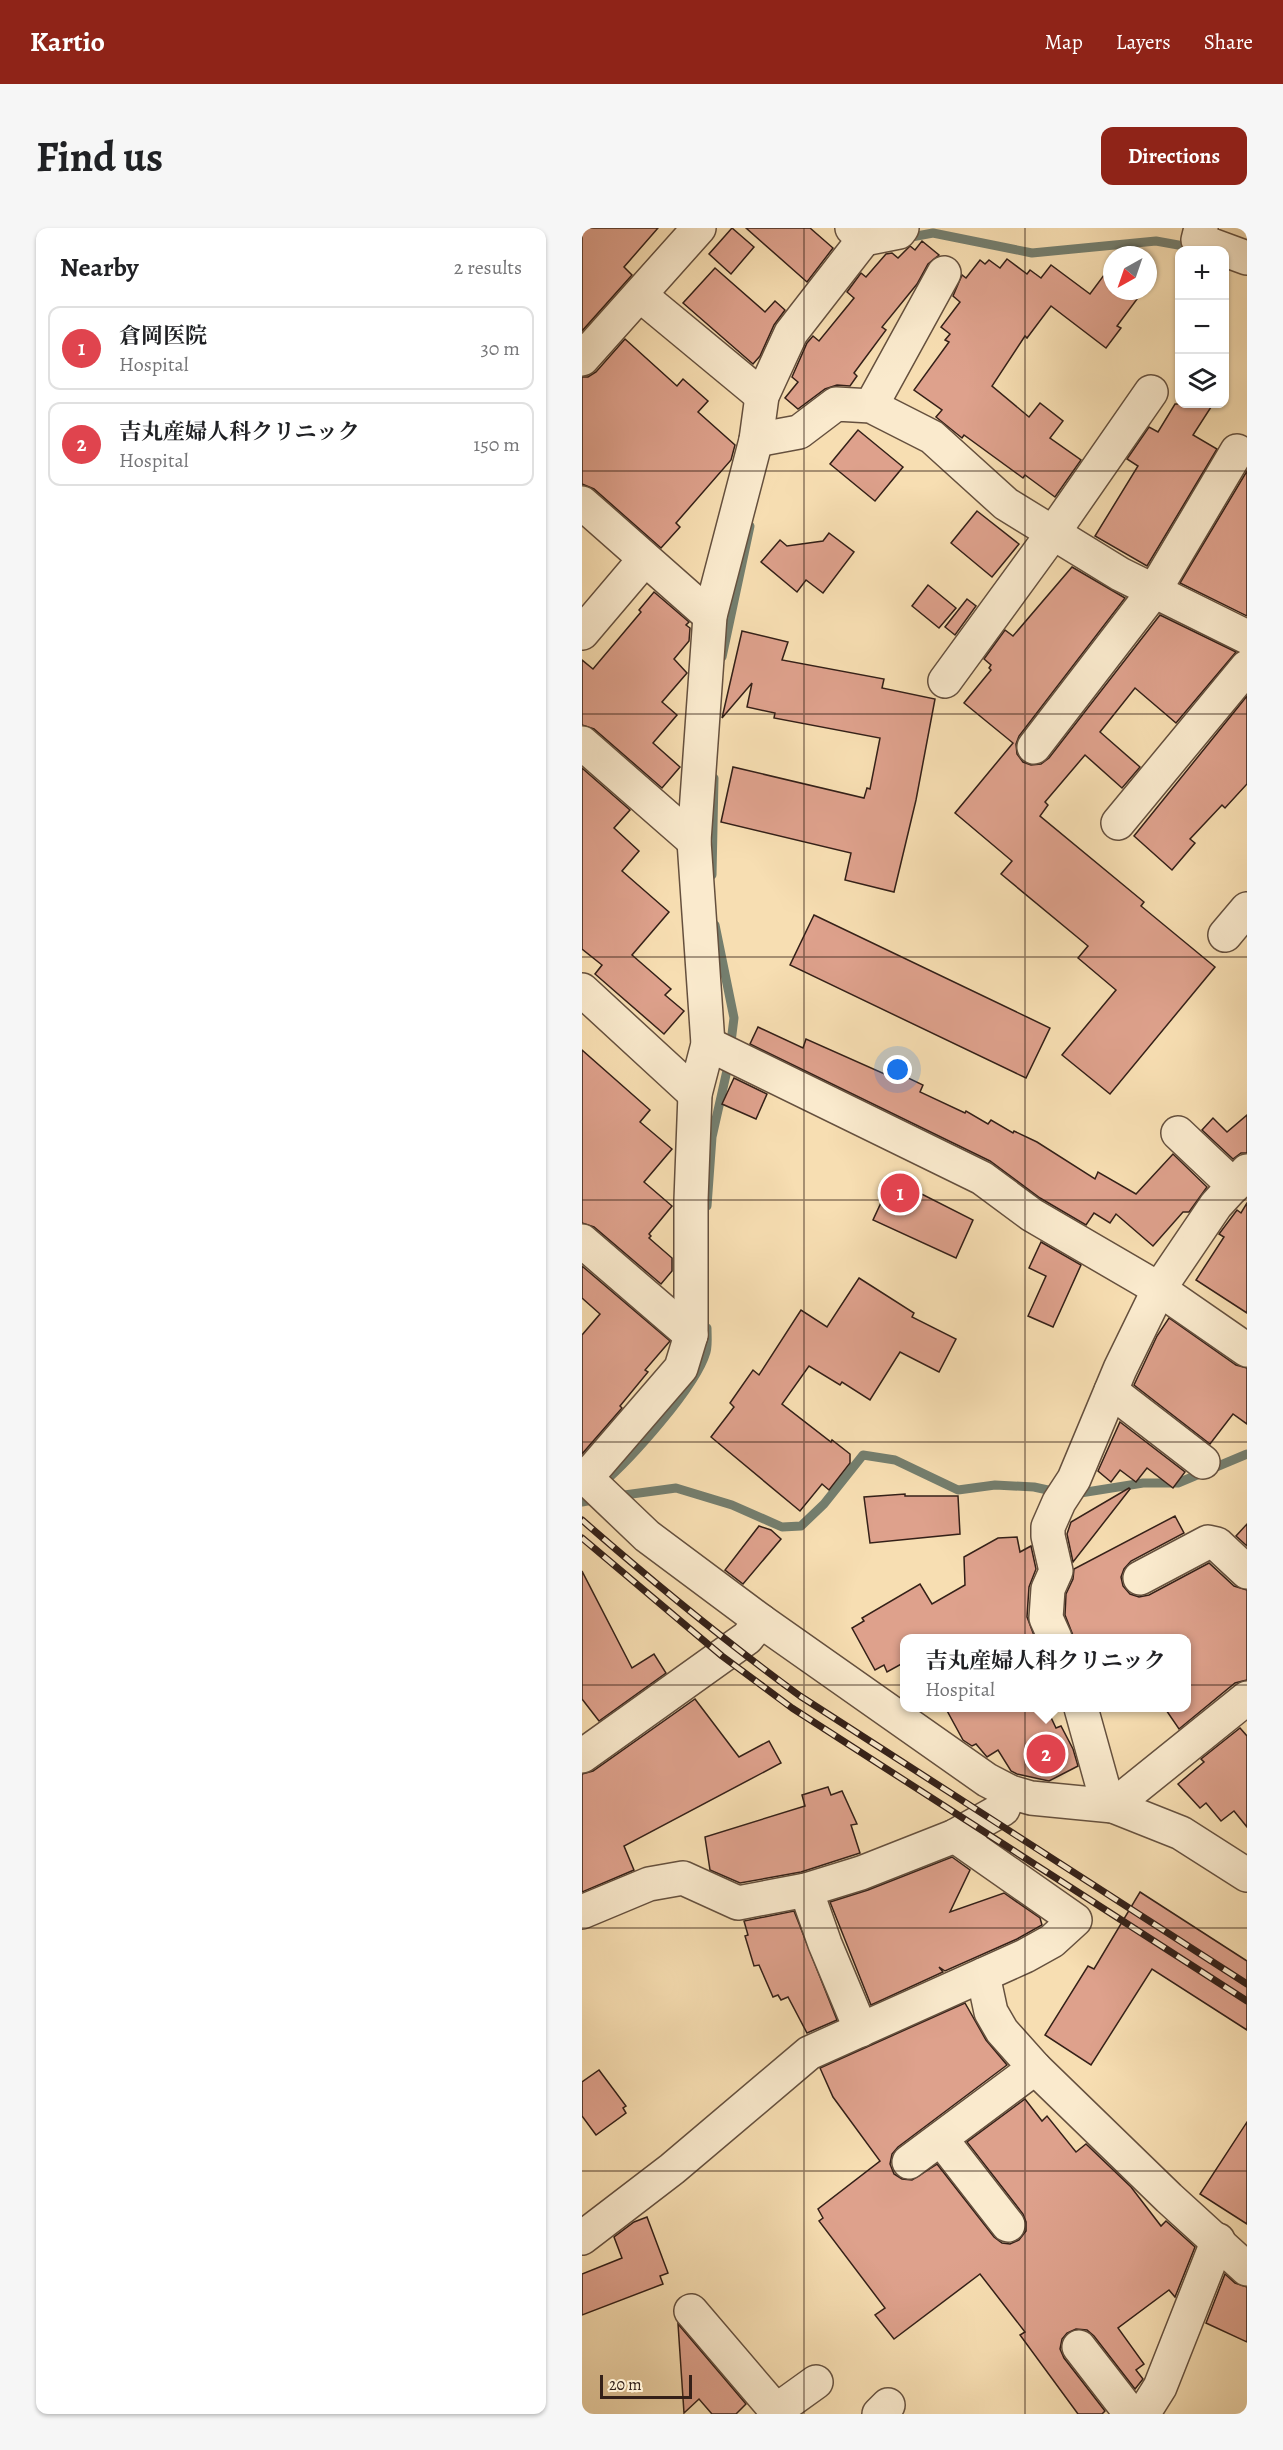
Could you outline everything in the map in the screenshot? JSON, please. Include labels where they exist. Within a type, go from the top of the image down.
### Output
[{"type":"street","points":[[582,359],[699,228]]},
{"type":"street","points":[[902,228],[899,232],[858,234],[791,333],[762,396],[756,440],[710,616],[694,841],[708,1044],[695,1094],[691,1200],[691,1335],[681,1368],[584,1476],[647,1536],[761,1621],[987,1780],[1010,1792],[1031,1798],[1113,1806],[1181,1833],[1247,1875]]},
{"type":"street","points":[[1201,228],[1198,240],[1247,258]]},
{"type":"street","points":[[872,406],[944,273]]},
{"type":"street","points":[[640,295],[762,396]]},
{"type":"street","points":[[945,681],[1053,533],[1151,392]]},
{"type":"street","points":[[756,440],[799,432],[836,404],[872,406],[932,437],[1006,504],[1053,533],[1120,574],[1247,637]]},
{"type":"street","points":[[1034,747],[1154,591],[1237,451]]},
{"type":"street","points":[[582,503],[710,616]]},
{"type":"street","points":[[582,633],[644,560]]},
{"type":"street","points":[[1118,823],[1247,667]]},
{"type":"street","points":[[582,743],[694,841]]},
{"type":"street","points":[[1226,935],[1247,909]]},
{"type":"street","points":[[582,990],[695,1094]]},
{"type":"street","points":[[708,1044],[982,1178],[1032,1215],[1160,1289],[1247,1350]]},
{"type":"street","points":[[1053,1634],[1046,1618],[1048,1589],[1056,1571],[1048,1527],[1059,1502],[1074,1479],[1111,1391],[1160,1289],[1216,1205],[1240,1178],[1178,1133]]},
{"type":"street","points":[[582,1241],[691,1335]]},
{"type":"street","points":[[1111,1391],[1203,1462]]},
{"type":"street","points":[[1140,1578],[1208,1542],[1217,1544],[1247,1572]]},
{"type":"street","points":[[582,1756],[747,1638],[761,1621]]},
{"type":"street","points":[[1113,1806],[1244,1708]]},
{"type":"street","points":[[1082,1712],[1103,1787],[1113,1806]]},
{"type":"street","points":[[582,1912],[649,1884],[683,1878],[738,1903],[806,1890],[861,1873],[955,1836],[1003,1809],[1010,1792]]},
{"type":"street","points":[[582,2238],[672,2169],[809,2053],[1025,1956],[1052,1941],[1075,1920],[955,1836]]},
{"type":"street","points":[[806,1890],[825,1944],[861,2030]]},
{"type":"street","points":[[983,1975],[991,2012],[1002,2031],[1035,2068],[1169,2198],[1218,2240],[1247,2269]]},
{"type":"street","points":[[909,2162],[1035,2068]]},
{"type":"street","points":[[941,2139],[1008,2225]]},
{"type":"street","points":[[1143,2414],[1160,2387],[1218,2240]]},
{"type":"street","points":[[691,2311],[778,2412],[816,2382]]},
{"type":"street","points":[[1079,2347],[1131,2414]]},
{"type":"building","points":[[582,228],[658,228],[624,267],[632,275],[582,331]]},
{"type":"building","points":[[732,228],[754,247],[731,274],[709,254]]},
{"type":"building","points":[[746,228],[810,228],[833,248],[807,282]]},
{"type":"building","points":[[922,241],[939,255],[928,264],[917,284],[882,327],[886,330],[854,373],[857,376],[850,386],[837,385],[825,389],[798,409],[785,398],[798,382],[792,377],[807,343],[813,336],[819,341],[854,298],[847,292],[861,273],[866,277],[886,254],[892,253],[898,258],[910,246],[915,250]]},
{"type":"building","points":[[1007,259],[1027,274],[1030,270],[1041,278],[1051,265],[1090,294],[1103,276],[1103,300],[1136,300],[1117,326],[1121,328],[1106,348],[1051,306],[1027,338],[1025,336],[992,386],[1029,417],[1040,403],[1063,421],[1050,438],[1081,460],[1055,497],[1025,475],[1023,478],[964,435],[962,438],[936,417],[942,410],[914,390],[949,342],[945,340],[950,334],[941,327],[960,302],[953,296],[962,275],[966,278],[980,260],[985,264],[989,260],[1000,268]]},
{"type":"building","points":[[715,268],[765,312],[775,301],[785,310],[774,325],[760,356],[753,364],[683,303]]},
{"type":"building","points":[[625,339],[677,386],[683,379],[708,401],[698,412],[735,445],[731,460],[676,523],[680,527],[661,548],[594,489],[582,484],[582,377],[588,377],[596,372]]},
{"type":"building","points":[[1175,404],[1175,408],[1210,408],[1193,435],[1217,449],[1147,566],[1095,536],[1138,466],[1127,459],[1149,427],[1158,432]]},
{"type":"building","points":[[858,430],[903,467],[875,501],[830,464]]},
{"type":"building","points":[[1247,471],[1247,616],[1180,583]]},
{"type":"building","points":[[977,511],[1019,544],[992,577],[951,543]]},
{"type":"building","points":[[829,533],[854,552],[823,593],[806,580],[797,592],[761,562],[780,540],[787,546],[823,541]]},
{"type":"building","points":[[1072,567],[1125,598],[1019,736],[1016,744],[1017,754],[1023,762],[1031,765],[1041,764],[1049,758],[1160,615],[1236,652],[1176,723],[1135,688],[1100,732],[1140,767],[1122,788],[1085,755],[1045,802],[1048,805],[1040,816],[1144,902],[1141,906],[1215,967],[1110,1094],[1062,1055],[1116,990],[1078,958],[1088,946],[1001,874],[1012,861],[955,813],[1013,743],[964,703],[991,670],[989,668],[991,665],[984,659],[1005,630],[1013,636]]},
{"type":"building","points":[[928,585],[956,608],[939,628],[912,606]]},
{"type":"building","points":[[654,592],[689,622],[686,625],[690,628],[689,641],[674,659],[687,673],[662,702],[677,715],[653,743],[680,767],[662,788],[594,729],[582,725],[582,660],[593,669],[641,612],[639,610]]},
{"type":"building","points":[[967,599],[976,606],[955,635],[945,627]]},
{"type":"building","points":[[742,631],[788,642],[782,660],[884,679],[882,688],[935,699],[916,800],[894,892],[845,880],[851,853],[721,822],[733,767],[864,798],[867,788],[870,789],[880,738],[774,718],[775,713],[747,707],[752,683],[722,718]]},
{"type":"building","points":[[1247,696],[1247,784],[1225,808],[1222,805],[1190,839],[1195,843],[1172,870],[1134,836]]},
{"type":"building","points":[[582,768],[630,810],[614,828],[639,851],[622,871],[669,912],[632,955],[671,989],[665,995],[684,1011],[664,1034],[595,974],[602,965],[582,949]]},
{"type":"building","points":[[814,915],[1050,1028],[1026,1078],[790,965]]},
{"type":"building","points":[[758,1027],[803,1048],[806,1039],[898,1080],[900,1074],[923,1085],[920,1092],[965,1113],[966,1111],[988,1124],[991,1120],[1013,1133],[1014,1131],[1037,1142],[1095,1179],[1098,1172],[1136,1194],[1173,1154],[1207,1187],[1189,1212],[1183,1212],[1153,1246],[1116,1214],[1110,1223],[1094,1213],[1086,1225],[1040,1198],[990,1161],[750,1044]]},
{"type":"building","points":[[582,1050],[650,1110],[640,1122],[672,1149],[644,1182],[672,1206],[649,1234],[651,1236],[649,1238],[672,1258],[672,1271],[661,1284],[594,1227],[582,1223]]},
{"type":"building","points":[[734,1078],[767,1094],[756,1119],[722,1104]]},
{"type":"building","points":[[1247,1115],[1247,1153],[1241,1153],[1233,1159],[1202,1130],[1213,1118],[1227,1132]]},
{"type":"building","points":[[892,1179],[973,1220],[956,1258],[873,1220]]},
{"type":"building","points":[[1247,1203],[1247,1313],[1196,1280],[1224,1237],[1219,1234],[1237,1210],[1241,1213]]},
{"type":"building","points":[[1041,1242],[1081,1265],[1053,1327],[1028,1316],[1046,1276],[1029,1268]]},
{"type":"building","points":[[582,1266],[670,1341],[645,1370],[648,1372],[620,1406],[622,1408],[582,1454],[582,1335],[600,1314],[582,1298]]},
{"type":"building","points":[[859,1278],[914,1313],[912,1317],[956,1339],[939,1372],[900,1352],[870,1400],[842,1382],[840,1385],[809,1366],[782,1404],[850,1454],[850,1463],[829,1490],[822,1484],[800,1511],[711,1437],[734,1407],[730,1403],[753,1370],[759,1375],[801,1310],[827,1327]]},
{"type":"building","points":[[1169,1318],[1236,1365],[1247,1368],[1247,1424],[1233,1414],[1210,1444],[1134,1385],[1157,1336]]},
{"type":"building","points":[[1120,1422],[1185,1472],[1173,1488],[1147,1468],[1136,1482],[1120,1470],[1111,1482],[1098,1471]]},
{"type":"building","points":[[1129,1488],[1073,1562],[1067,1534],[1071,1522]]},
{"type":"building","points":[[905,1494],[905,1496],[958,1496],[960,1534],[870,1543],[864,1497]]},
{"type":"building","points":[[1175,1516],[1184,1533],[1131,1561],[1121,1577],[1123,1586],[1130,1594],[1139,1597],[1149,1595],[1209,1563],[1234,1586],[1247,1590],[1247,1680],[1235,1683],[1179,1729],[1167,1712],[1191,1712],[1191,1634],[1072,1634],[1065,1615],[1066,1594],[1073,1579],[1074,1569]]},
{"type":"building","points":[[1247,1524],[1247,1546],[1236,1536]]},
{"type":"building","points":[[759,1526],[771,1530],[781,1539],[743,1584],[725,1570]]},
{"type":"building","points":[[1017,1537],[1020,1552],[1031,1546],[1036,1569],[1029,1587],[1027,1617],[1033,1634],[900,1634],[900,1665],[887,1672],[884,1665],[875,1670],[852,1628],[864,1621],[862,1618],[920,1584],[932,1604],[965,1585],[964,1557],[998,1538]]},
{"type":"building","points":[[582,1571],[632,1668],[654,1654],[666,1673],[599,1721],[582,1699]]},
{"type":"building","points":[[695,1699],[739,1757],[769,1741],[781,1763],[624,1846],[634,1870],[582,1892],[582,1774],[593,1771]]},
{"type":"building","points":[[948,1712],[1048,1712],[1056,1728],[1061,1726],[1073,1749],[1078,1766],[1049,1781],[1017,1774],[1011,1771],[998,1750],[987,1757],[976,1744],[972,1746],[963,1740]]},
{"type":"building","points":[[1240,1728],[1247,1736],[1247,1827],[1234,1811],[1221,1821],[1206,1803],[1200,1808],[1178,1784],[1204,1762],[1201,1759]]},
{"type":"building","points":[[828,1787],[831,1795],[842,1791],[857,1824],[851,1825],[860,1853],[801,1872],[740,1883],[710,1870],[705,1837],[805,1806],[802,1795]]},
{"type":"building","points":[[952,1857],[970,1870],[950,1912],[1004,1893],[1040,1918],[1042,1925],[1017,1939],[945,1971],[939,1967],[943,1972],[871,2005],[830,1902],[868,1890]]},
{"type":"building","points":[[1140,1892],[1247,1961],[1247,2030],[1152,1969],[1091,2065],[1045,2035],[1088,1966],[1094,1969]]},
{"type":"building","points":[[794,1911],[837,2020],[807,2033],[788,1997],[781,2000],[778,1995],[773,1997],[759,1965],[754,1966],[745,1936],[748,1935],[744,1921]]},
{"type":"building","points":[[965,2003],[986,2040],[1007,2065],[898,2147],[892,2154],[890,2164],[894,2174],[902,2179],[912,2180],[937,2164],[994,2237],[1002,2243],[1010,2244],[1019,2240],[1026,2231],[1023,2214],[967,2142],[1025,2099],[1042,2121],[1047,2116],[1076,2152],[1086,2144],[1131,2187],[1161,2226],[1166,2221],[1195,2247],[1175,2297],[1169,2290],[1118,2328],[1144,2364],[1136,2370],[1143,2379],[1135,2389],[1087,2330],[1076,2329],[1067,2333],[1062,2339],[1060,2349],[1064,2358],[1105,2411],[1102,2414],[1078,2414],[1020,2335],[1025,2332],[980,2274],[894,2339],[875,2315],[885,2308],[819,2221],[823,2218],[818,2209],[880,2161],[833,2097],[820,2068]]},
{"type":"building","points":[[599,2070],[626,2106],[623,2108],[626,2113],[596,2135],[582,2116],[582,2082]]},
{"type":"building","points":[[1247,2122],[1247,2224],[1200,2194]]},
{"type":"building","points":[[647,2217],[668,2273],[660,2276],[663,2284],[582,2315],[582,2274],[622,2258],[614,2237],[634,2222]]},
{"type":"building","points":[[1225,2274],[1235,2283],[1247,2287],[1247,2342],[1206,2323]]},
{"type":"building","points":[[678,2324],[746,2404],[736,2414],[712,2414],[699,2399],[684,2413]]},
{"type":"waterway","points":[[906,238],[933,233],[1032,253],[1156,241],[1184,246]]},
{"type":"waterway","points":[[722,657],[750,526]]},
{"type":"waterway","points":[[712,875],[714,778]]},
{"type":"waterway","points":[[707,1206],[712,1137],[728,1066],[734,1018],[715,925]]},
{"type":"waterway","points":[[602,1484],[661,1422],[690,1384],[706,1352],[707,1328]]},
{"type":"waterway","points":[[1074,1494],[1143,1483],[1178,1483],[1247,1454]]},
{"type":"waterway","points":[[617,1496],[676,1488],[732,1505],[782,1527],[801,1526],[824,1504],[863,1455],[895,1460],[958,1490],[995,1485],[1034,1487],[1057,1492]]},
{"type":"waterway","points":[[582,1502],[598,1499]]},
{"type":"railway","points":[[582,1520],[690,1611],[800,1696],[1247,1984]]},
{"type":"railway","points":[[582,1538],[722,1656],[792,1708],[1247,2001]]},
{"type":"place","name":"倉岡医院","points":[[900,1193]]},
{"type":"place","name":"吉丸産婦人科クリニック","points":[[1046,1754]]}]
